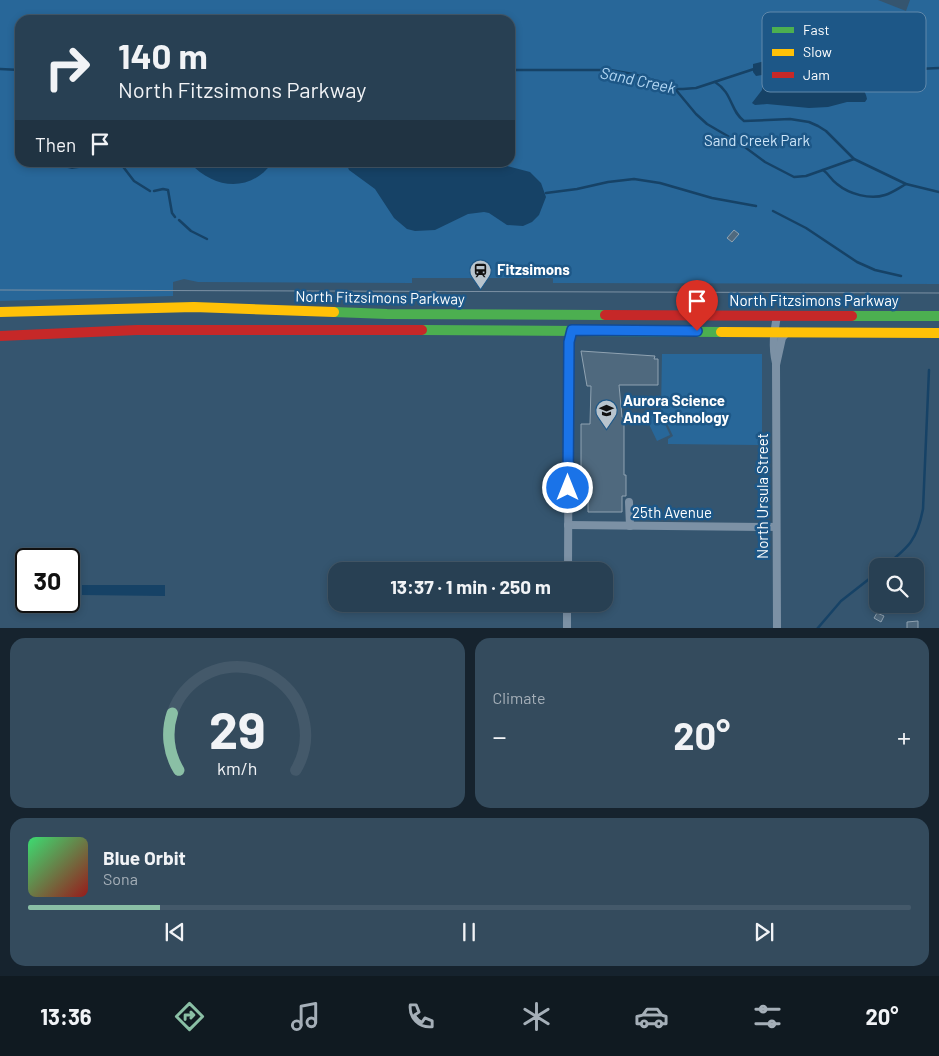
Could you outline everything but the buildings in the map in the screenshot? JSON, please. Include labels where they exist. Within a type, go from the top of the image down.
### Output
[{"type":"main road","name":"North Fitzsimons Parkway","points":[[0,312],[194,307],[387,314],[939,316]]},
{"type":"main road","name":"North Fitzsimons Parkway","points":[[0,336],[137,330],[276,329],[939,333]]},
{"type":"street","name":"North Ursula Street","points":[[777,316],[773,349],[777,364]]},
{"type":"street","points":[[568,562],[569,342],[572,330]]},
{"type":"street","name":"North Ursula Street","points":[[777,628],[777,364],[782,338],[787,332]]},
{"type":"street","points":[[630,502],[630,526]]},
{"type":"street","name":"25th Avenue","points":[[568,525],[776,526]]},
{"type":"street","points":[[567,612],[567,628]]},
{"type":"green space","name":"Sand Creek Park","points":[[0,0],[878,0],[906,11],[910,0],[939,0],[939,284],[553,283],[553,278],[412,278],[412,283],[198,282],[184,279],[173,282],[173,296],[0,301]]},
{"type":"green space","points":[[662,354],[762,354],[762,441],[758,445],[668,444],[668,439],[673,436],[661,411]]},
{"type":"green space","points":[[659,411],[670,435],[657,441],[646,418]]},
{"type":"shaded area","points":[[762,62],[762,75],[756,76],[753,72],[753,64]]},
{"type":"shaded area","points":[[762,90],[762,92],[864,92],[867,99],[865,102],[847,102],[828,107],[809,108],[767,104],[755,105],[752,103]]},
{"type":"shaded area","points":[[63,167],[86,167],[72,169]]},
{"type":"shaded area","points":[[194,167],[268,167],[253,179],[243,183],[232,184],[210,178]]},
{"type":"shaded area","points":[[348,167],[511,167],[530,172],[541,183],[546,197],[539,215],[532,222],[523,226],[507,225],[489,213],[484,212],[468,214],[435,230],[415,231],[407,229],[394,218],[375,189],[349,170]]},
{"type":"shaded area","points":[[82,585],[165,585],[165,596],[82,595]]},
{"type":"waterway","name":"Sand Creek","points":[[926,69],[939,68]]},
{"type":"waterway","name":"Sand Creek","points":[[0,69],[15,70]]},
{"type":"waterway","name":"Sand Creek","points":[[515,70],[610,70],[633,74],[663,83],[675,89],[683,89],[696,88],[754,69]]},
{"type":"waterway","points":[[715,82],[725,91],[739,117],[744,121],[790,119],[809,122],[826,131],[854,159],[906,184],[939,192]]},
{"type":"waterway","points":[[676,90],[707,124],[738,142],[765,162],[794,177],[806,176],[854,159]]},
{"type":"waterway","points":[[123,167],[134,181],[150,191]]},
{"type":"waterway","points":[[823,170],[842,188],[866,196],[885,195],[906,184]]},
{"type":"waterway","points":[[546,193],[634,179],[660,183],[712,198],[756,206]]},
{"type":"waterway","points":[[154,191],[168,190],[172,213],[175,217]]},
{"type":"waterway","points":[[773,211],[806,228],[857,262],[875,270],[901,276]]},
{"type":"waterway","points":[[179,220],[191,231],[207,239]]},
{"type":"waterway","points":[[894,558],[911,542],[921,520],[929,370]]},
{"type":"waterway","points":[[818,628],[841,601],[869,579]]},
{"type":"tram line","points":[[0,290],[939,293]]},
{"type":"traffic: fast","points":[[334,312],[605,315]]},
{"type":"traffic: fast","points":[[852,316],[939,316]]},
{"type":"traffic: fast","points":[[422,330],[721,332]]},
{"type":"traffic: slow","points":[[0,312],[194,307],[334,312]]},
{"type":"traffic: slow","points":[[721,332],[939,333]]},
{"type":"traffic: jam","points":[[605,315],[852,316]]},
{"type":"traffic: jam","points":[[0,336],[137,330],[422,330]]},
{"type":"place","name":"Fitzsimons","points":[[481,289]]},
{"type":"place","name":"Aurora Science And Technology","points":[[607,429]]},
{"type":"route","points":[[568,488],[569,342],[572,330],[697,331]]}]
